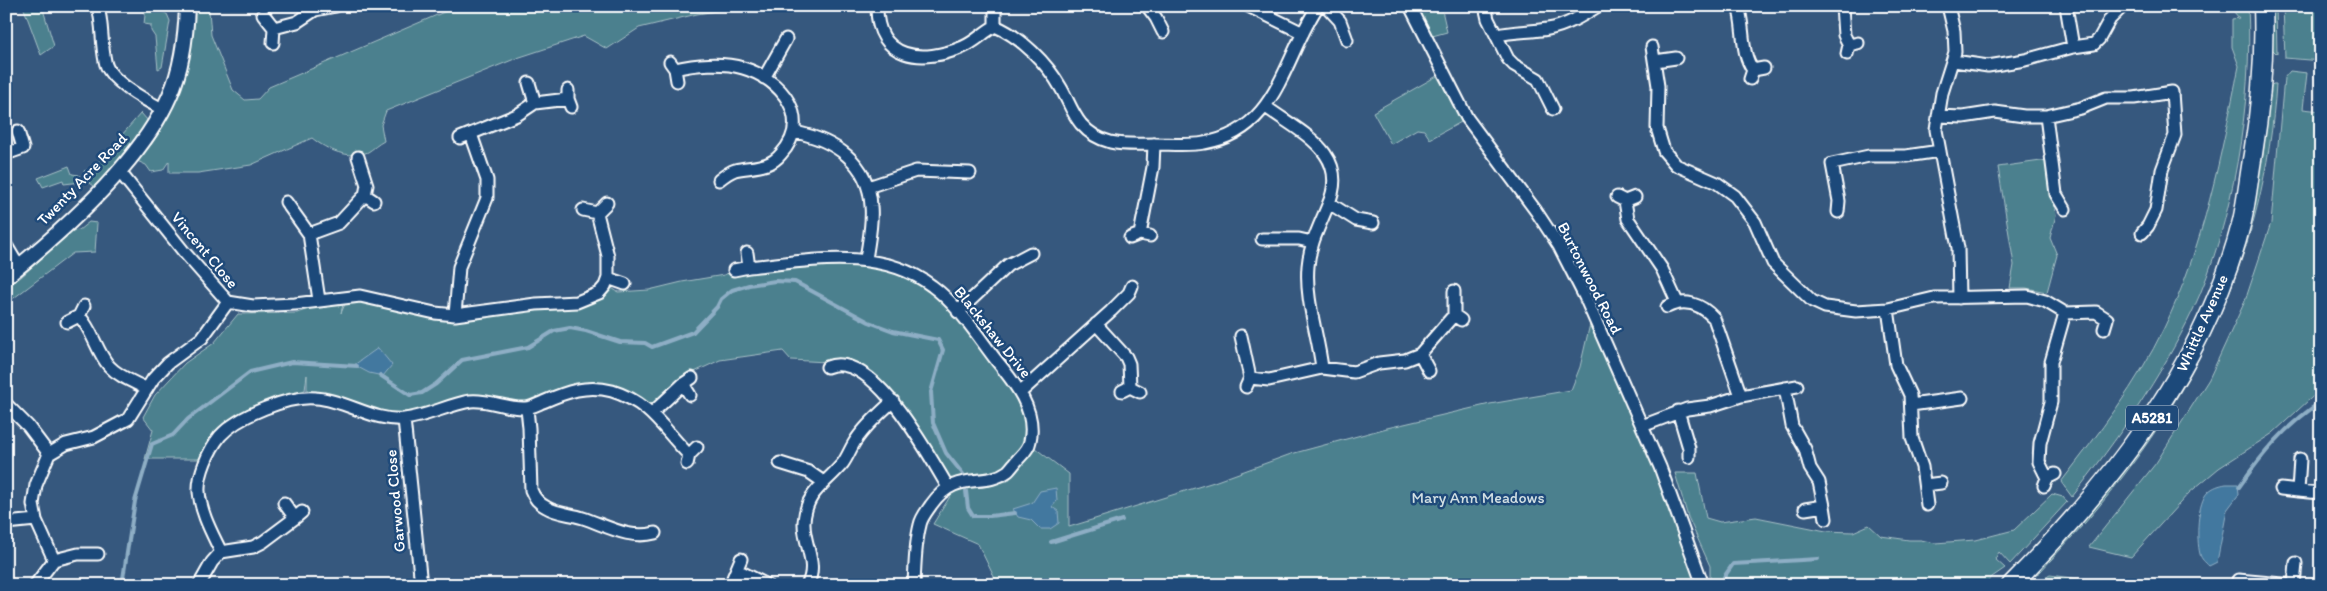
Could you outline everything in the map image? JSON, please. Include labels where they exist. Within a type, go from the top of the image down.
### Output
[{"type":"main road","name":"Whittle Avenue","points":[[2011,585],[2080,511],[2139,438],[2184,366],[2210,311],[2238,234],[2248,186],[2261,97],[2263,6]]},
{"type":"street","name":"Twenty Acre Road","points":[[6,277],[73,217],[120,171],[164,110],[180,64],[187,6]]},
{"type":"street","points":[[274,28],[297,22],[315,10],[336,6]]},
{"type":"street","points":[[877,6],[877,19],[883,37],[898,50],[917,57],[940,54],[965,46],[995,26]]},
{"type":"street","points":[[995,6],[995,26]]},
{"type":"street","points":[[1147,6],[1160,24],[1163,32]]},
{"type":"street","points":[[1248,6],[1303,33]]},
{"type":"street","points":[[995,26],[1018,39],[1050,72],[1078,120],[1090,133],[1115,144],[1202,144],[1224,138],[1247,125],[1266,107],[1283,78],[1303,33],[1318,6]]},
{"type":"street","points":[[1326,6],[1340,21],[1347,40]]},
{"type":"street","name":"Burtonwood Road","points":[[1410,6],[1467,118],[1536,211],[1559,246],[1602,334],[1660,468],[1703,585]]},
{"type":"street","points":[[1485,6],[1488,19],[1511,62],[1538,79],[1554,111]]},
{"type":"street","points":[[1497,36],[1516,31],[1568,24],[1598,6]]},
{"type":"street","points":[[1738,6],[1742,19],[1749,64],[1755,73]]},
{"type":"street","points":[[1842,6],[1844,35],[1851,47]]},
{"type":"street","points":[[1948,6],[1956,42],[1954,61],[1942,93],[1936,130],[1958,248],[1958,298]]},
{"type":"street","points":[[2066,6],[2073,47]]},
{"type":"street","points":[[1954,61],[1988,66],[2025,60],[2073,47],[2094,44],[2099,39],[2110,19],[2123,6]]},
{"type":"street","points":[[99,7],[104,35],[104,60],[108,72],[142,97],[164,110]]},
{"type":"street","points":[[263,14],[274,28],[273,43]]},
{"type":"street","points":[[764,78],[786,39]]},
{"type":"street","points":[[1652,47],[1658,96],[1657,128],[1660,143],[1669,158],[1686,170],[1717,183],[1735,196],[1755,222],[1765,249],[1773,263],[1812,301],[1825,307],[1840,310],[1870,311],[1888,309],[1924,299],[2028,296],[2045,301],[2065,313],[2096,312],[2110,323]]},
{"type":"street","points":[[1655,62],[1676,58]]},
{"type":"street","points":[[674,71],[687,66],[713,65],[744,68],[764,78],[786,95],[793,112],[795,132],[782,154],[767,165],[730,172],[717,181]]},
{"type":"street","points":[[529,84],[535,103]]},
{"type":"street","points":[[1938,116],[1963,117],[1995,112],[2024,116],[2046,116],[2080,108],[2106,98],[2134,98],[2176,92],[2175,136],[2162,170],[2156,210],[2148,226],[2139,234]]},
{"type":"street","points":[[460,138],[517,115],[535,103],[569,99]]},
{"type":"street","points":[[1266,107],[1322,148],[1332,163],[1334,180],[1329,203],[1312,242],[1308,266],[1308,290],[1322,368]]},
{"type":"street","points":[[2046,116],[2056,194],[2066,210]]},
{"type":"street","points":[[6,154],[24,148],[18,131]]},
{"type":"street","points":[[795,132],[809,135],[837,147],[855,164],[868,187],[871,218],[866,260]]},
{"type":"street","points":[[454,315],[459,267],[487,198],[487,180],[471,134]]},
{"type":"street","points":[[1140,236],[1153,166],[1154,144]]},
{"type":"street","points":[[1838,212],[1839,201],[1829,161],[1869,156],[1906,156],[1940,151]]},
{"type":"street","points":[[309,234],[339,223],[369,198],[368,185],[358,157]]},
{"type":"street","name":"Vincent Close","points":[[120,171],[184,252],[228,302],[253,306],[295,304],[360,296],[435,313],[454,315],[536,304],[577,302],[599,293],[605,286],[608,278]]},
{"type":"street","points":[[868,187],[916,171],[972,173]]},
{"type":"street","points":[[1626,198],[1628,219],[1662,269],[1672,304],[1697,305],[1714,318],[1741,396]]},
{"type":"street","points":[[286,202],[309,234],[319,300]]},
{"type":"street","points":[[597,213],[606,203]]},
{"type":"street","points":[[1329,203],[1356,220],[1373,223]]},
{"type":"street","points":[[583,210],[597,213]]},
{"type":"street","points":[[597,213],[608,256],[608,278],[625,284]]},
{"type":"street","points":[[1260,239],[1299,239],[1312,242]]},
{"type":"street","points":[[6,245],[19,267]]},
{"type":"street","points":[[958,312],[1008,265],[1032,252]]},
{"type":"street","points":[[747,253],[749,267]]},
{"type":"street","name":"Blackshaw Drive","points":[[734,270],[749,267],[845,259],[866,260],[908,272],[925,281],[941,293],[1021,392],[1031,427],[1030,442],[1024,453],[1008,471],[998,476],[948,487]]},
{"type":"street","points":[[1021,392],[1096,324],[1129,292],[1132,286]]},
{"type":"street","points":[[1241,336],[1248,382],[1275,379],[1322,368],[1354,372],[1379,363],[1405,360],[1420,354],[1458,318],[1454,291]]},
{"type":"street","points":[[54,560],[36,520],[34,496],[40,474],[49,454],[66,444],[94,437],[122,424],[134,412],[146,388],[168,363],[202,338],[228,302]]},
{"type":"street","points":[[1888,309],[1896,365],[1908,389],[1911,405],[1912,438],[1920,458],[1927,505]]},
{"type":"street","points":[[66,322],[81,311],[109,366],[123,377],[146,388]]},
{"type":"street","points":[[2048,479],[2039,462],[2040,443],[2052,402],[2051,362],[2065,313]]},
{"type":"street","points":[[1096,324],[1126,357],[1130,371],[1130,390]]},
{"type":"street","points":[[1420,354],[1429,371]]},
{"type":"street","points":[[824,369],[840,365],[855,370],[871,380],[902,412],[948,487],[935,499],[920,523],[914,585]]},
{"type":"street","points":[[652,413],[687,381],[690,395]]},
{"type":"street","points":[[1642,426],[1678,412],[1710,406],[1741,396],[1797,386]]},
{"type":"street","points":[[221,552],[202,508],[199,490],[206,458],[220,437],[232,426],[270,407],[306,398],[341,403],[376,415],[404,419],[470,401],[488,401],[526,409],[572,390],[596,388],[612,391],[629,398],[652,413],[691,455]]},
{"type":"street","points":[[1785,388],[1792,426],[1805,449],[1810,468],[1819,482],[1826,519]]},
{"type":"street","points":[[1911,405],[1962,398]]},
{"type":"street","points":[[807,585],[812,572],[804,530],[805,513],[814,493],[822,481],[841,465],[861,433],[892,401]]},
{"type":"street","points":[[6,404],[28,426],[49,454]]},
{"type":"street","points":[[526,409],[529,428],[530,490],[535,499],[560,513],[582,518],[624,533],[640,536],[656,531]]},
{"type":"street","points":[[1678,412],[1689,448],[1689,457]]},
{"type":"street","name":"Garwood Close","points":[[404,419],[420,583]]},
{"type":"street","points":[[2298,491],[2300,459]]},
{"type":"street","points":[[779,463],[808,472],[822,481]]},
{"type":"street","points":[[1925,485],[1941,483]]},
{"type":"street","points":[[2281,489],[2321,493]]},
{"type":"street","points":[[199,585],[212,562],[221,552],[253,547],[263,542],[298,515],[284,503]]},
{"type":"street","points":[[1805,509],[1824,506]]},
{"type":"street","points":[[6,523],[36,520]]},
{"type":"street","points":[[35,585],[54,560],[70,556],[98,554]]},
{"type":"street","points":[[2238,580],[2295,585],[2296,563]]},
{"type":"street","points":[[737,569],[767,585]]},
{"type":"green space","points":[[23,6],[42,6],[54,46],[41,55]]},
{"type":"green space","points":[[146,6],[159,6],[159,10],[167,14],[170,21],[162,67],[158,69],[155,37],[151,31],[151,25],[144,24]]},
{"type":"green space","points":[[192,6],[217,6],[209,10],[211,35],[233,90],[245,100],[258,99],[269,87],[458,6],[749,6],[697,14],[639,28],[607,49],[584,36],[517,58],[386,111],[381,125],[384,141],[368,152],[361,154],[353,155],[331,150],[312,138],[251,165],[198,173],[169,173],[169,161],[163,170],[151,172],[146,165],[135,160],[145,145],[151,145],[161,130],[176,96],[185,60]]},
{"type":"green space","points":[[1409,6],[1441,6],[1447,32],[1425,38]]},
{"type":"green space","points":[[2229,6],[2248,6],[2249,43],[2243,121],[2237,161],[2219,240],[2193,310],[2167,359],[2138,407],[2072,497],[2061,482],[2117,408],[2142,369],[2178,297],[2201,232],[2218,166],[2239,66],[2232,47],[2232,19],[2239,18]]},
{"type":"green space","points":[[2271,6],[2276,6],[2277,54],[2272,49]]},
{"type":"green space","points":[[2283,6],[2321,6],[2321,61],[2285,58]]},
{"type":"green space","points":[[2290,71],[2307,73],[2303,109],[2321,111],[2321,389],[2273,433],[2219,468],[2189,493],[2131,557],[2089,547],[2156,463],[2209,379],[2245,301],[2271,223],[2284,78]]},
{"type":"green space","points":[[1437,76],[1463,121],[1430,139],[1424,130],[1417,129],[1391,144],[1373,112]]},
{"type":"green space","points":[[2276,84],[2269,146],[2257,206],[2240,264],[2218,320],[2190,374],[2159,426],[2123,476],[2084,524],[2080,521],[2129,462],[2250,215],[2263,154],[2271,86]]},
{"type":"green space","points":[[141,113],[148,121],[113,167],[94,186],[87,181],[84,171],[93,168]]},
{"type":"green space","points":[[2048,160],[2056,215],[2050,238],[2057,255],[2047,292],[2026,288],[2010,288],[2014,265],[1998,167]]},
{"type":"green space","points":[[69,166],[72,174],[79,175],[81,182],[64,184],[63,180],[43,187],[38,178]]},
{"type":"green space","points":[[89,222],[97,223],[95,252],[73,253],[6,304],[6,287],[21,277],[72,231],[79,230]]},
{"type":"green space","points":[[845,259],[907,272],[958,312],[1021,392],[1031,427],[1024,453],[1008,471],[948,487],[890,404],[855,371],[826,362],[791,360],[783,351],[720,360],[688,375],[652,413],[596,388],[527,409],[470,401],[404,419],[307,396],[307,375],[305,390],[258,405],[225,424],[215,435],[200,459],[145,459],[153,430],[143,417],[155,395],[185,363],[214,343],[238,314],[297,313],[345,296],[341,313],[349,295],[454,314],[571,306],[610,287],[618,292],[649,290],[724,275],[743,266]]},
{"type":"green space","name":"Mary Ann Meadows","points":[[1590,324],[1648,449],[1698,585],[998,585],[978,544],[933,524],[954,490],[1008,481],[1035,448],[1069,474],[1069,527],[1214,482],[1291,454],[1387,428],[1490,404],[1571,390],[1580,367]]},
{"type":"green space","points":[[1675,473],[1697,473],[1706,518],[1720,522],[1756,517],[1826,531],[1853,532],[1869,525],[1881,536],[1935,543],[1975,540],[2014,530],[2052,494],[2063,497],[2067,502],[2010,564],[1999,552],[1995,559],[2005,568],[1992,577],[1985,585],[1710,585],[1710,566],[1688,517]]},
{"type":"green space","points":[[2078,522],[2082,526],[2040,572],[2030,578],[2028,577]]},
{"type":"green space","points":[[2050,575],[2121,585],[2032,585]]},
{"type":"water","points":[[378,348],[392,365],[383,376],[369,373],[354,365]]},
{"type":"water","points":[[2238,484],[2239,494],[2227,510],[2217,562],[2209,566],[2200,554],[2198,530],[2200,512],[2204,497],[2208,492],[2217,486]]},
{"type":"water","points":[[1056,488],[1057,501],[1052,507],[1058,511],[1059,523],[1050,529],[1040,529],[1031,520],[1018,517],[1013,509],[1032,503],[1040,491]]},
{"type":"waterway","points":[[380,375],[410,395],[422,393],[436,384],[462,360],[528,347],[554,331],[570,328],[620,342],[645,343],[652,347],[693,332],[717,307],[721,299],[732,290],[775,281],[795,282],[869,322],[893,331],[938,340],[943,350],[931,392],[933,423],[946,453],[963,474]]},
{"type":"waterway","points":[[122,585],[135,501],[152,444],[173,435],[188,419],[250,372],[292,362],[357,366]]},
{"type":"waterway","points":[[2239,487],[2276,440],[2297,420],[2321,402]]},
{"type":"waterway","points":[[966,491],[968,508],[973,516],[1015,513]]},
{"type":"waterway","points":[[1051,542],[1122,520]]},
{"type":"waterway","points":[[1724,585],[1724,577],[1733,564],[1818,559]]},
{"type":"waterway","points":[[1845,585],[1872,581],[1954,585]]}]
